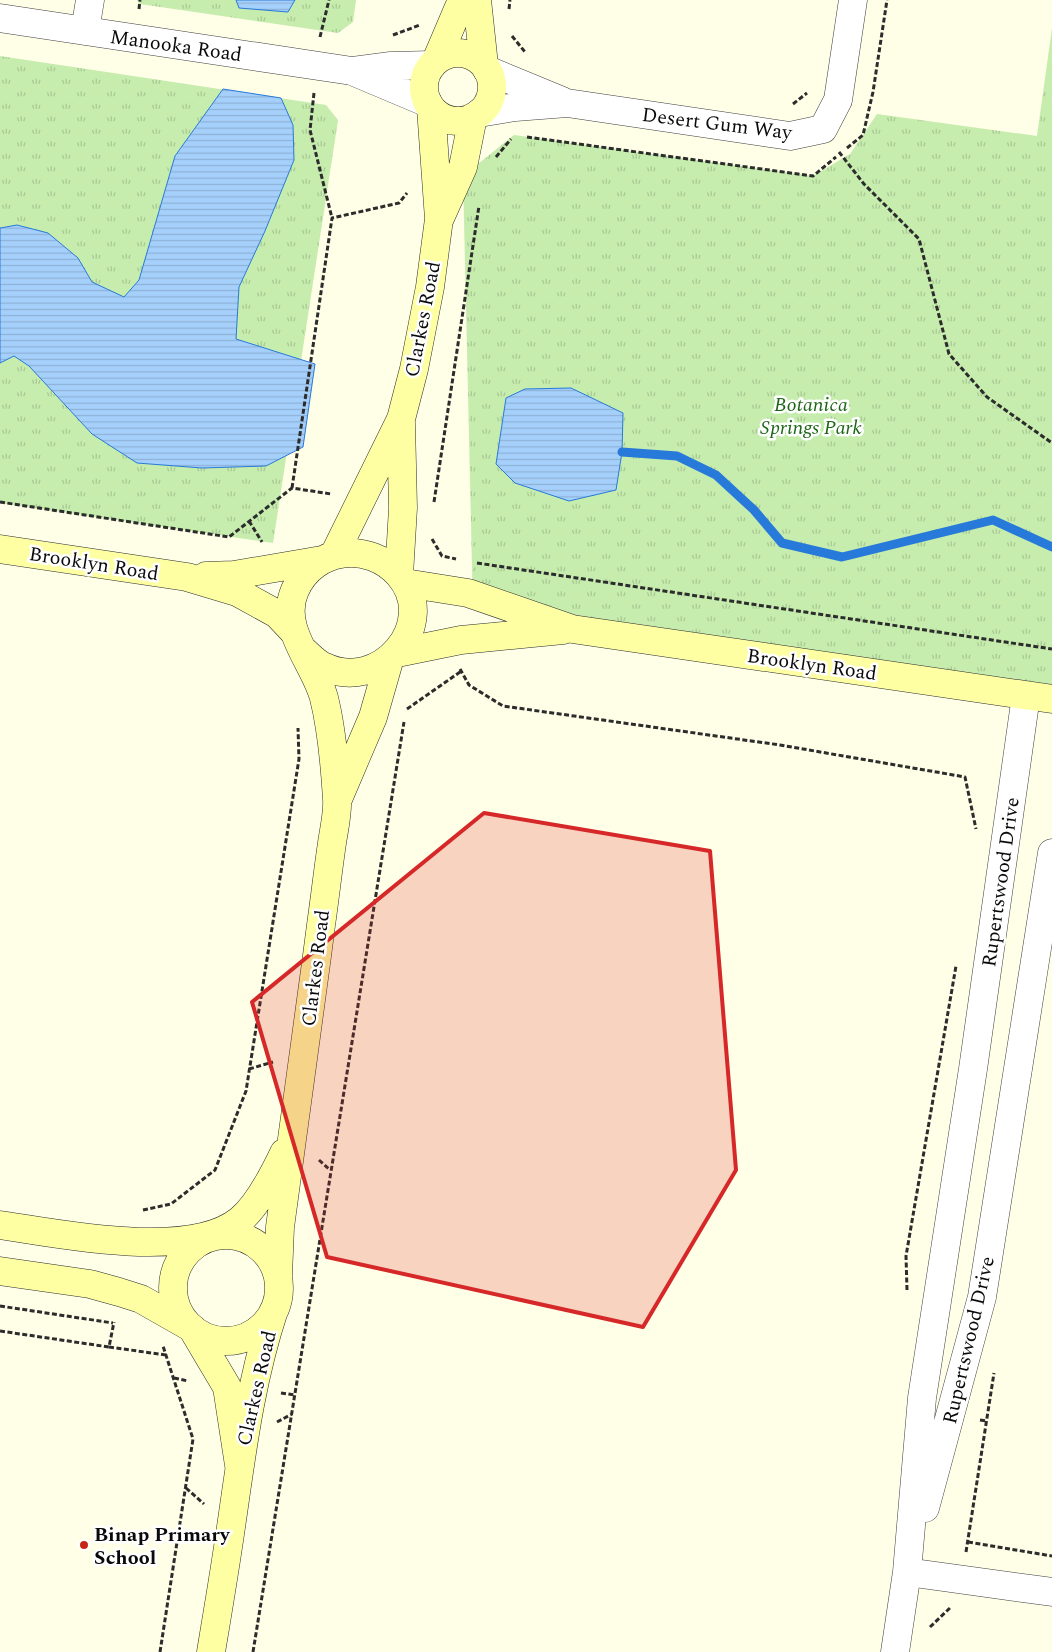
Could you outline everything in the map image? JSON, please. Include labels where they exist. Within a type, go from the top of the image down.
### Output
[{"type":"street","points":[[86,31],[90,0]]},
{"type":"street","points":[[458,9],[434,63],[426,74],[424,84],[430,106],[440,116],[450,120],[476,115],[490,98],[492,89],[486,68],[477,0]]},
{"type":"street","name":"Desert Gum Way","points":[[476,115],[515,107],[567,103],[790,136],[823,129],[838,100],[853,0]]},
{"type":"street","name":"Manooka Road","points":[[0,18],[352,71],[430,106]]},
{"type":"street","points":[[434,63],[445,56],[461,54],[476,58],[486,68]]},
{"type":"street","name":"Manooka Road","points":[[352,71],[434,63]]},
{"type":"street","name":"Desert Gum Way","points":[[486,68],[567,103]]},
{"type":"street","name":"Clarkes Road","points":[[402,579],[401,419],[428,296],[439,220],[430,106]]},
{"type":"street","name":"Clarkes Road","points":[[439,220],[462,167],[476,115]]},
{"type":"street","name":"Clarkes Road","points":[[328,557],[361,498],[401,419]]},
{"type":"street","name":"Brooklyn Road","points":[[0,549],[187,577],[237,592],[277,614],[299,641]]},
{"type":"street","points":[[358,552],[380,559],[402,579],[411,600],[412,619],[407,637],[393,657],[368,671],[344,673],[322,666],[299,641],[291,612],[295,591],[305,573],[328,557],[358,552]]},
{"type":"street","name":"Brooklyn Road","points":[[187,577],[234,575],[328,557]]},
{"type":"street","name":"Brooklyn Road","points":[[402,579],[468,593],[572,629],[1039,697]]},
{"type":"street","name":"Brooklyn Road","points":[[393,657],[461,640],[572,629]]},
{"type":"street","name":"Clarkes Road","points":[[211,1652],[239,1466],[259,1354],[279,1293],[280,1228],[337,803],[324,698],[299,641]]},
{"type":"street","name":"Clarkes Road","points":[[337,803],[373,717],[393,657]]},
{"type":"street","name":"Rupertswood Drive","points":[[895,1652],[907,1572],[922,1398],[973,1069],[1039,697]]},
{"type":"street","name":"Rupertswood Drive","points":[[907,1572],[982,1297],[1052,853]]},
{"type":"street","points":[[973,1069],[1016,1076]]},
{"type":"street","name":"Clarkes Road","points":[[239,1466],[227,1387],[192,1328],[177,1308],[172,1290],[175,1272],[183,1256],[196,1244],[240,1220],[271,1180],[293,1134]]},
{"type":"street","points":[[0,1225],[127,1242],[150,1242],[229,1234],[253,1242],[271,1261],[278,1276]]},
{"type":"street","points":[[0,1271],[90,1284],[119,1292],[141,1299],[192,1328]]},
{"type":"street","name":"Clarkes Road","points":[[192,1328],[201,1335],[217,1340],[235,1340],[256,1331],[265,1324],[274,1310]]},
{"type":"street","points":[[907,1572],[1052,1592]]},
{"type":"path","points":[[328,0],[319,37],[328,38]]},
{"type":"path","points":[[389,36],[458,9]]},
{"type":"path","points":[[786,109],[807,94],[809,84]]},
{"type":"path","points":[[0,502],[229,536],[292,488],[332,218],[310,130],[313,95]]},
{"type":"path","points":[[491,163],[514,135]]},
{"type":"path","points":[[523,137],[813,176],[841,154],[864,184],[919,239],[949,354],[987,397],[1052,443]]},
{"type":"path","points":[[332,218],[398,203],[409,190]]},
{"type":"path","points":[[403,504],[433,508],[480,199]]},
{"type":"path","points":[[292,488],[361,498]]},
{"type":"path","points":[[429,535],[442,556],[458,559]]},
{"type":"path","points":[[468,593],[475,563],[1052,649]]},
{"type":"path","points":[[461,640],[460,672],[469,686],[503,706],[780,745],[965,777],[976,830]]},
{"type":"path","points":[[253,1652],[406,710],[460,672]]},
{"type":"path","points":[[127,1242],[133,1213],[171,1204],[215,1170],[246,1091],[299,759],[298,719]]},
{"type":"path","points":[[907,1295],[906,1256],[957,959]]},
{"type":"path","points":[[109,1347],[119,1292]]},
{"type":"path","points":[[0,1306],[123,1325]]},
{"type":"path","points":[[0,1331],[166,1355]]},
{"type":"path","points":[[160,1652],[193,1439],[161,1340]]},
{"type":"path","points":[[951,1415],[987,1421]]},
{"type":"path","points":[[968,1542],[1052,1556]]},
{"type":"highlighted area","points":[[484,813],[710,851],[736,1170],[643,1327],[327,1257],[252,1002]]},
{"type":"green space","points":[[137,0],[356,0],[353,22],[338,33],[140,4]]},
{"type":"green space","name":"Botanica Springs Park","points":[[1052,28],[1052,692],[473,610],[463,176],[514,135],[813,176],[850,154],[877,114],[1037,136]]},
{"type":"green space","points":[[0,56],[326,105],[338,120],[273,543],[0,503]]},
{"type":"water","points":[[236,0],[295,0],[288,12],[239,8]]},
{"type":"water","points":[[223,89],[281,98],[293,125],[294,160],[265,231],[239,287],[236,339],[315,364],[303,447],[266,466],[202,468],[137,463],[92,434],[29,366],[14,356],[0,363],[0,228],[17,225],[48,233],[78,258],[92,282],[124,297],[139,280],[175,156]]},
{"type":"water","points":[[571,388],[623,413],[622,452],[616,490],[569,501],[515,483],[496,464],[506,398],[525,389]]},
{"type":"waterway","points":[[622,452],[677,456],[716,475],[754,510],[782,543],[842,557],[993,520],[1052,547]]},
{"type":"place","name":"Binap Primary School","points":[[84,1545]]}]
